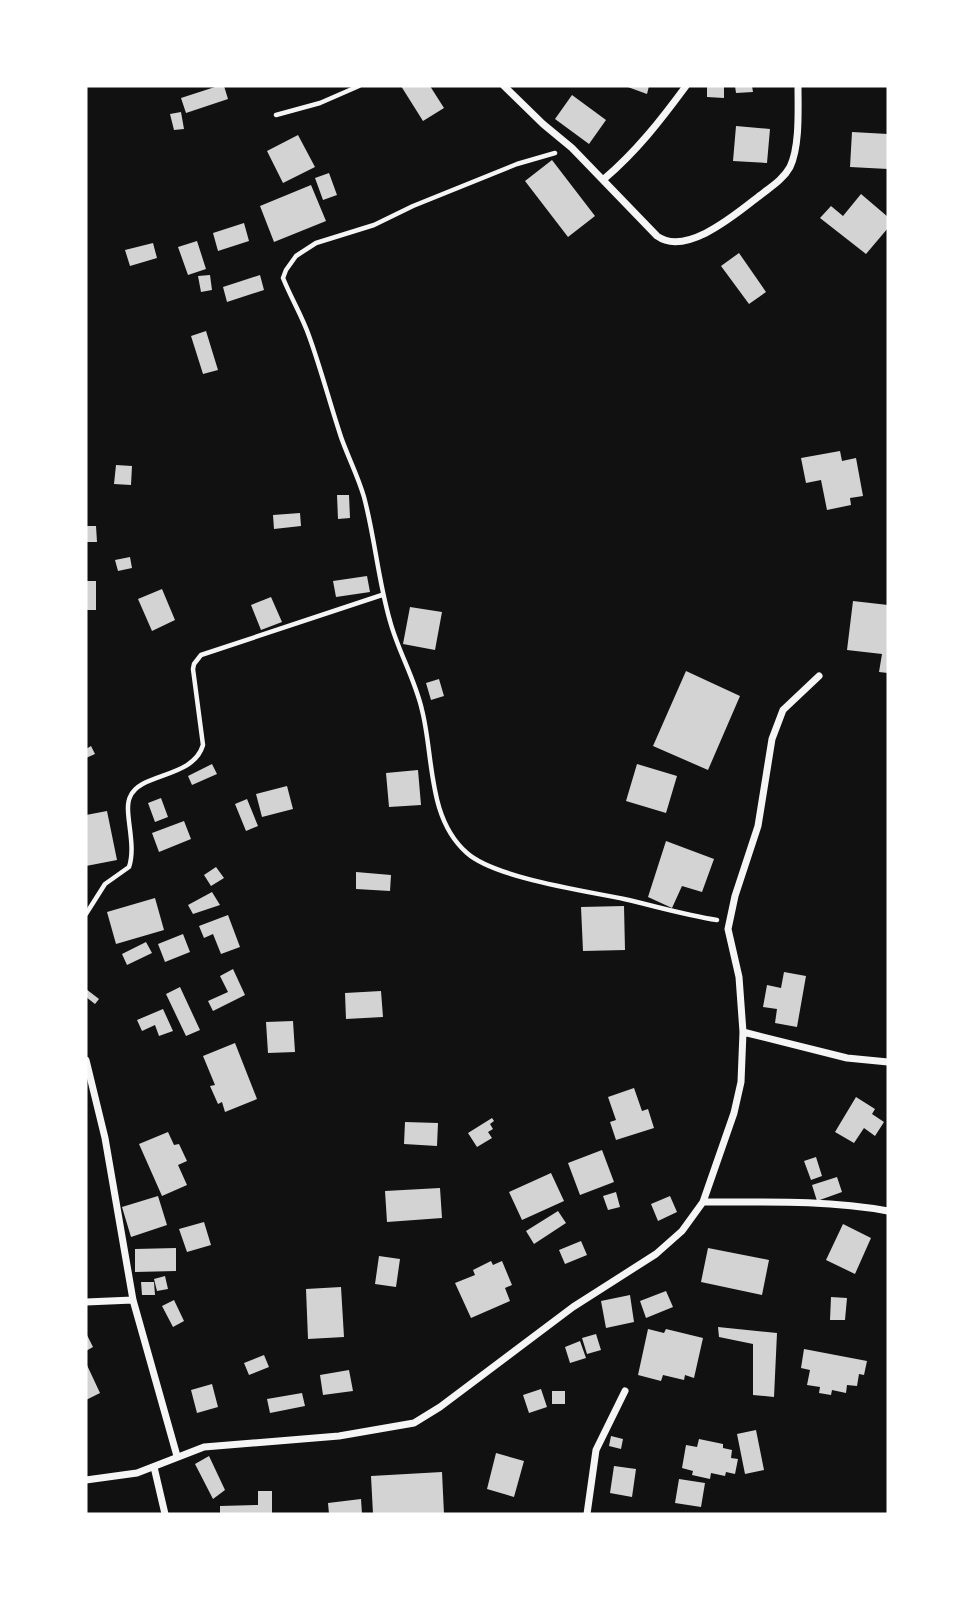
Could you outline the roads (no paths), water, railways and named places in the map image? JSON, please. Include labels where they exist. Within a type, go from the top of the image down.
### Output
[{"type":"street","points":[[503,86],[572,148],[662,239],[679,240],[706,234],[729,220],[781,179],[790,167],[797,123],[798,86]]},
{"type":"street","points":[[604,180],[625,162],[656,127],[686,86]]},
{"type":"street","points":[[86,1480],[137,1473],[204,1447],[339,1436],[414,1423],[440,1407],[573,1307],[656,1254],[682,1231],[703,1202],[734,1113],[741,1082],[743,1032],[739,977],[729,938],[729,922],[758,826],[772,739],[783,710],[819,676]]},
{"type":"street","points":[[743,1032],[846,1058],[888,1062]]},
{"type":"street","points":[[86,1060],[105,1138],[133,1300],[177,1456]]},
{"type":"street","points":[[703,1202],[776,1202],[866,1207],[888,1211]]},
{"type":"street","points":[[86,1302],[133,1300]]},
{"type":"street","points":[[587,1514],[596,1450],[625,1391]]},
{"type":"street","points":[[154,1467],[165,1514]]}]
